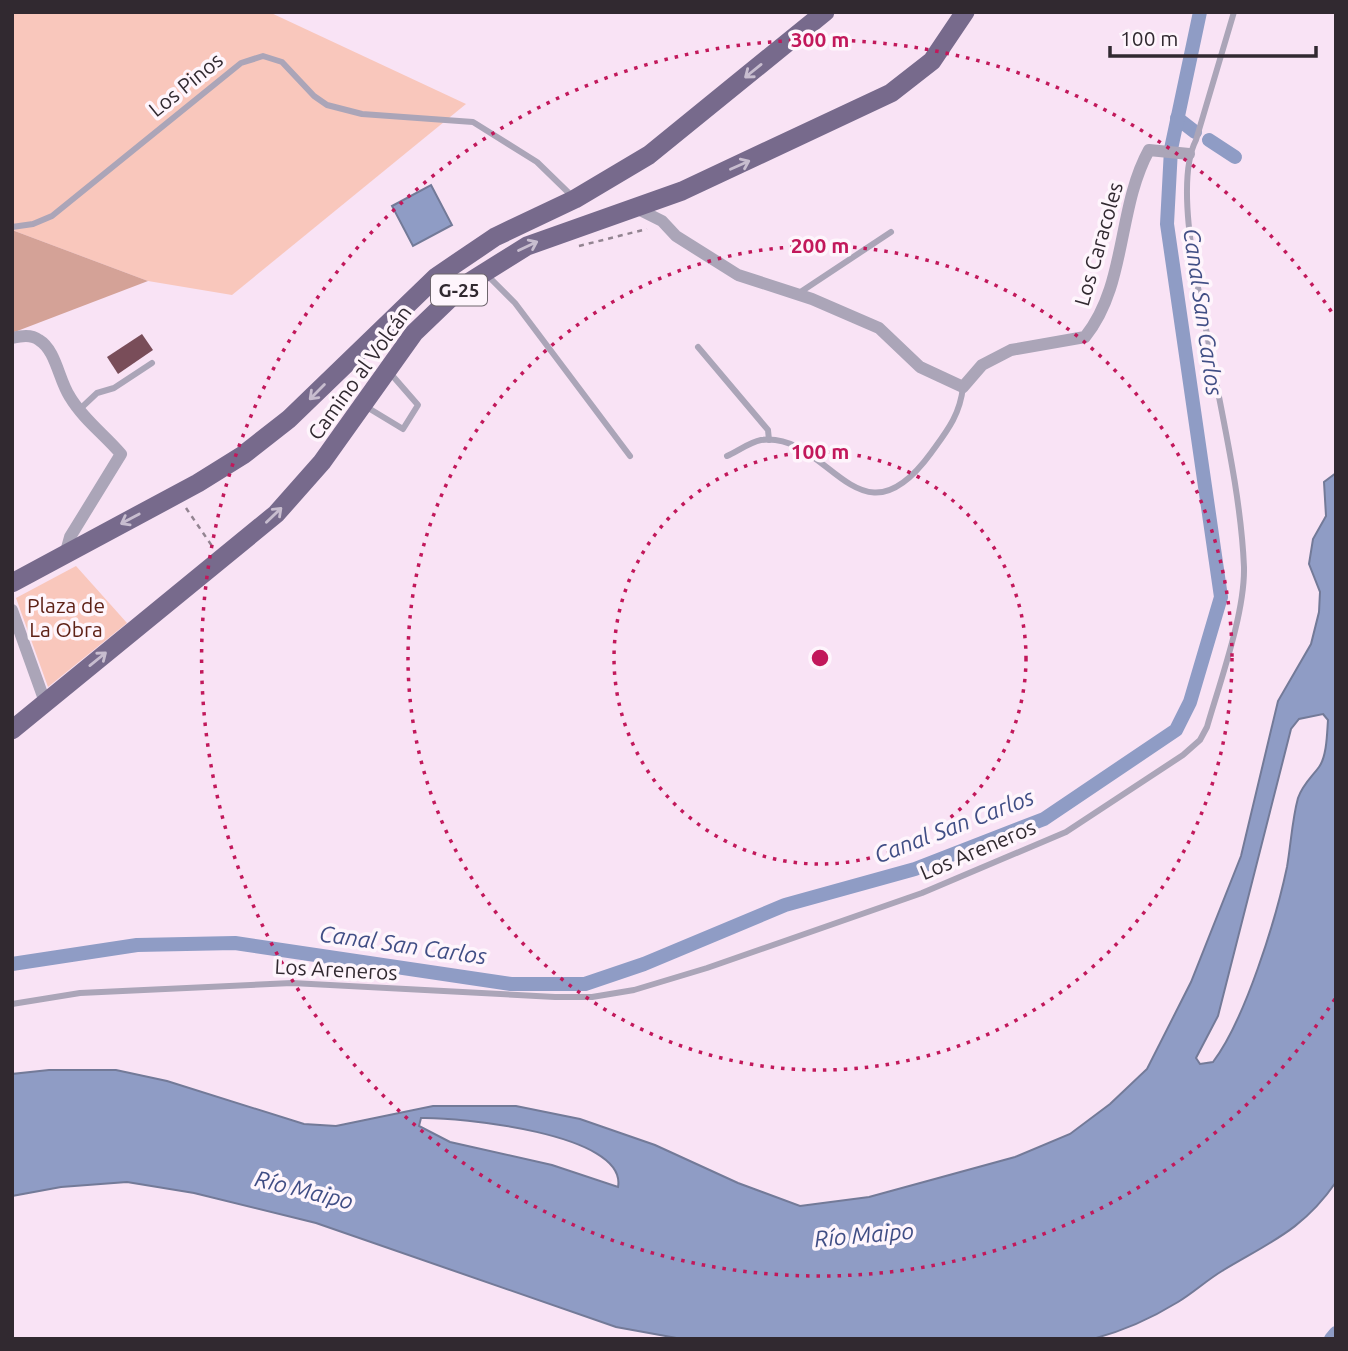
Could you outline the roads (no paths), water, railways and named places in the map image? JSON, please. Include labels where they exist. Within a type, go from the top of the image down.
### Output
[{"type":"main road","name":"Camino al Volcán","points":[[12,583],[219,471],[267,438],[419,290],[453,264],[504,233],[575,199],[631,167],[667,142],[825,12]]},
{"type":"main road","name":"Camino al Volcán","points":[[12,730],[253,535],[300,488],[428,317],[484,271],[551,236],[638,209],[773,151],[891,93],[932,61],[965,12]]},
{"type":"street","name":"Los Caracoles","points":[[963,387],[982,365],[999,355],[1030,344],[1085,337],[1100,318],[1129,200],[1149,150],[1188,154]]},
{"type":"street","points":[[638,209],[662,221],[676,236],[738,275],[797,294],[879,328],[920,366],[963,387]]},
{"type":"street","points":[[12,338],[25,335],[40,340],[52,356],[60,380],[71,400],[121,454],[70,537],[65,555]]},
{"type":"street","points":[[12,610],[45,702]]},
{"type":"lane","name":"Los Areneros","points":[[12,1004],[80,993],[292,983],[555,997],[592,997],[634,990],[707,968],[922,892],[1066,832],[1183,755],[1200,740],[1208,727],[1242,593],[1244,567],[1228,451],[1193,257],[1188,154],[1198,134],[1234,12]]},
{"type":"lane","name":"Los Pinos","points":[[12,227],[33,224],[52,216],[241,63],[263,56],[282,62],[314,96],[327,105],[362,114],[473,122],[537,162],[575,199]]},
{"type":"lane","points":[[797,294],[891,232]]},
{"type":"lane","points":[[484,271],[515,303],[630,456]]},
{"type":"lane","points":[[698,347],[768,430],[769,440]]},
{"type":"lane","points":[[80,410],[97,393],[114,388],[152,363]]},
{"type":"lane","points":[[363,405],[403,429],[418,409],[388,368]]},
{"type":"lane","points":[[727,456],[758,440],[769,440],[792,445],[859,490],[891,489],[912,478],[956,418],[963,387]]},
{"type":"water","points":[[431,185],[452,225],[413,246],[392,206]]},
{"type":"water","name":"Río Maipo","points":[[1336,473],[1336,1182],[1311,1212],[1285,1234],[1158,1313],[1093,1339],[682,1339],[616,1327],[316,1223],[194,1193],[127,1182],[61,1187],[12,1196],[12,1074],[49,1070],[116,1070],[167,1081],[304,1124],[336,1126],[433,1106],[516,1106],[580,1119],[655,1145],[738,1183],[800,1206],[869,1197],[1015,1157],[1070,1134],[1110,1104],[1147,1069],[1191,982],[1241,856],[1278,701],[1311,644],[1319,612],[1320,592],[1309,564],[1313,539],[1326,516],[1324,482]],"holes":[[[1323,714],[1328,720],[1324,757],[1298,798],[1282,889],[1258,968],[1225,1044],[1213,1062],[1200,1064],[1196,1058],[1218,1016],[1291,729],[1299,719]],[[421,1118],[501,1125],[569,1141],[596,1153],[614,1168],[618,1187],[552,1165],[450,1142],[419,1126]]]},
{"type":"waterway","name":"Canal San Carlos","points":[[12,964],[137,945],[235,943],[511,984],[585,984],[644,964],[785,905],[915,869],[1044,819],[1176,730],[1190,702],[1221,597],[1167,224],[1171,149],[1200,12]]},
{"type":"waterway","points":[[1177,118],[1195,132]]},
{"type":"waterway","points":[[1209,140],[1235,157]]},
{"type":"waterway","points":[[1331,1339],[1336,1333]]},
{"type":"park label","name":"Plaza de La Obra","points":[[66,618]]}]
